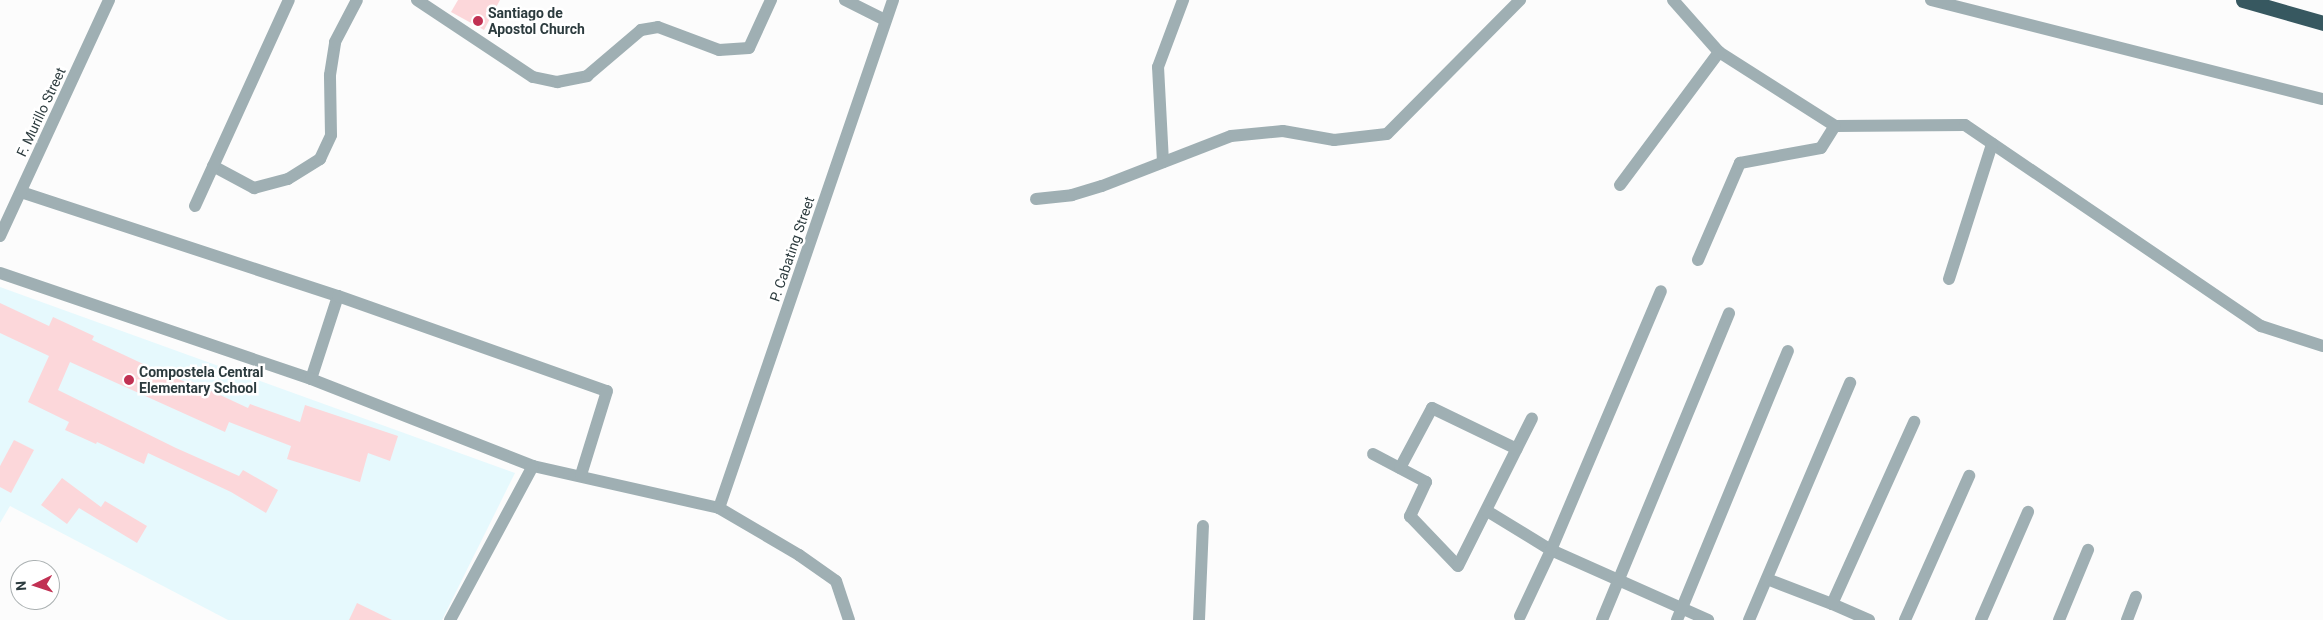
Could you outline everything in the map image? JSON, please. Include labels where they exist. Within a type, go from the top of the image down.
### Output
[{"type":"highway","points":[[2243,0],[2323,22]]},
{"type":"street","name":"F. Murillo Street","points":[[0,236],[109,0]]},
{"type":"street","points":[[195,206],[289,0]]},
{"type":"street","points":[[213,166],[254,188],[288,179],[320,159],[331,135],[330,75],[335,42],[357,0]]},
{"type":"street","points":[[417,0],[533,77],[557,82],[587,76],[641,30],[658,27],[719,50],[749,48],[771,0]]},
{"type":"street","points":[[844,0],[885,20]]},
{"type":"street","name":"P. Cabating Street","points":[[720,508],[892,0]]},
{"type":"street","points":[[1162,162],[1158,67],[1183,0]]},
{"type":"street","points":[[1036,199],[1087,190],[1231,136],[1283,131],[1334,140],[1387,134],[1520,0]]},
{"type":"street","points":[[1673,0],[1719,52],[1836,126],[1964,125],[2261,326],[2323,346]]},
{"type":"street","points":[[1931,0],[2323,99]]},
{"type":"street","points":[[1620,185],[1719,52]]},
{"type":"street","points":[[1698,260],[1740,163],[1822,148],[1836,126]]},
{"type":"street","points":[[1949,279],[1992,144]]},
{"type":"street","points":[[21,192],[338,296],[608,391],[581,474]]},
{"type":"street","points":[[0,273],[311,379],[533,466],[581,474],[720,508],[799,555],[836,581],[849,620]]},
{"type":"street","points":[[1520,616],[1551,550],[1661,291]]},
{"type":"street","points":[[311,379],[338,296]]},
{"type":"street","points":[[1602,620],[1729,314]]},
{"type":"street","points":[[1679,615],[1788,351]]},
{"type":"street","points":[[1749,620],[1850,383]]},
{"type":"street","points":[[1400,468],[1432,408],[1517,450]]},
{"type":"street","points":[[1373,454],[1426,482],[1410,516],[1458,566],[1532,418]]},
{"type":"street","points":[[1832,604],[1914,422]]},
{"type":"street","points":[[454,618],[533,466]]},
{"type":"street","points":[[1905,620],[1969,476]]},
{"type":"street","points":[[1487,511],[1551,550],[1619,579],[1679,615],[1708,620]]},
{"type":"street","points":[[1981,620],[2028,512]]},
{"type":"street","points":[[1199,620],[1203,526]]},
{"type":"street","points":[[2059,620],[2088,550]]},
{"type":"street","points":[[1767,579],[1869,620]]},
{"type":"street","points":[[2128,620],[2136,597]]},
{"type":"shaded area","name":"Compostela Central Elementary School","points":[[0,287],[515,473],[442,620],[228,620],[10,506],[0,523]]},
{"type":"building","name":"Santiago de Apostol Church","points":[[458,0],[500,0],[484,30],[451,12]]},
{"type":"building","points":[[0,303],[49,326],[53,317],[94,336],[92,340],[154,369],[188,383],[190,381],[248,408],[250,404],[300,422],[305,405],[398,436],[390,461],[368,453],[360,482],[287,459],[291,446],[229,422],[225,432],[70,362],[58,390],[176,448],[239,476],[243,470],[278,490],[266,513],[231,492],[148,453],[144,464],[97,442],[96,444],[65,430],[69,422],[28,402],[49,356],[0,333]]},
{"type":"building","points":[[14,440],[34,450],[11,493],[0,487],[0,466]]},
{"type":"building","points":[[62,478],[101,507],[105,501],[147,526],[137,543],[79,508],[67,524],[41,505]]},
{"type":"building","points":[[357,603],[392,620],[349,620]]},
{"type":"place","name":"Santiago de Apostol Church","points":[[478,21]]},
{"type":"place","name":"Compostela Central Elementary School","points":[[129,380]]}]
